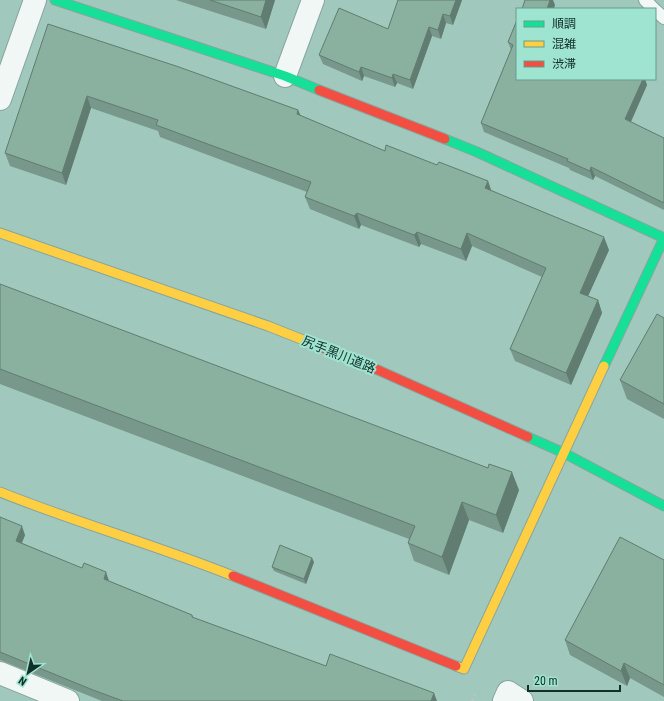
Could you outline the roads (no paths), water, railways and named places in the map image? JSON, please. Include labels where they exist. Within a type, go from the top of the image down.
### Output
[{"type":"street","points":[[0,99],[35,0]]},
{"type":"street","points":[[0,492],[45,510],[205,565],[464,669],[664,238],[477,152],[285,76],[55,0]]},
{"type":"street","points":[[285,76],[313,0]]},
{"type":"street","name":"尻手黒川道路","points":[[0,233],[268,326],[378,370],[564,453],[664,506]]},
{"type":"street","points":[[0,673],[68,701]]},
{"type":"street","points":[[504,701],[508,692],[522,701]]},
{"type":"lane","points":[[645,0],[654,8]]},
{"type":"lane","points":[[656,10],[664,18]]}]
